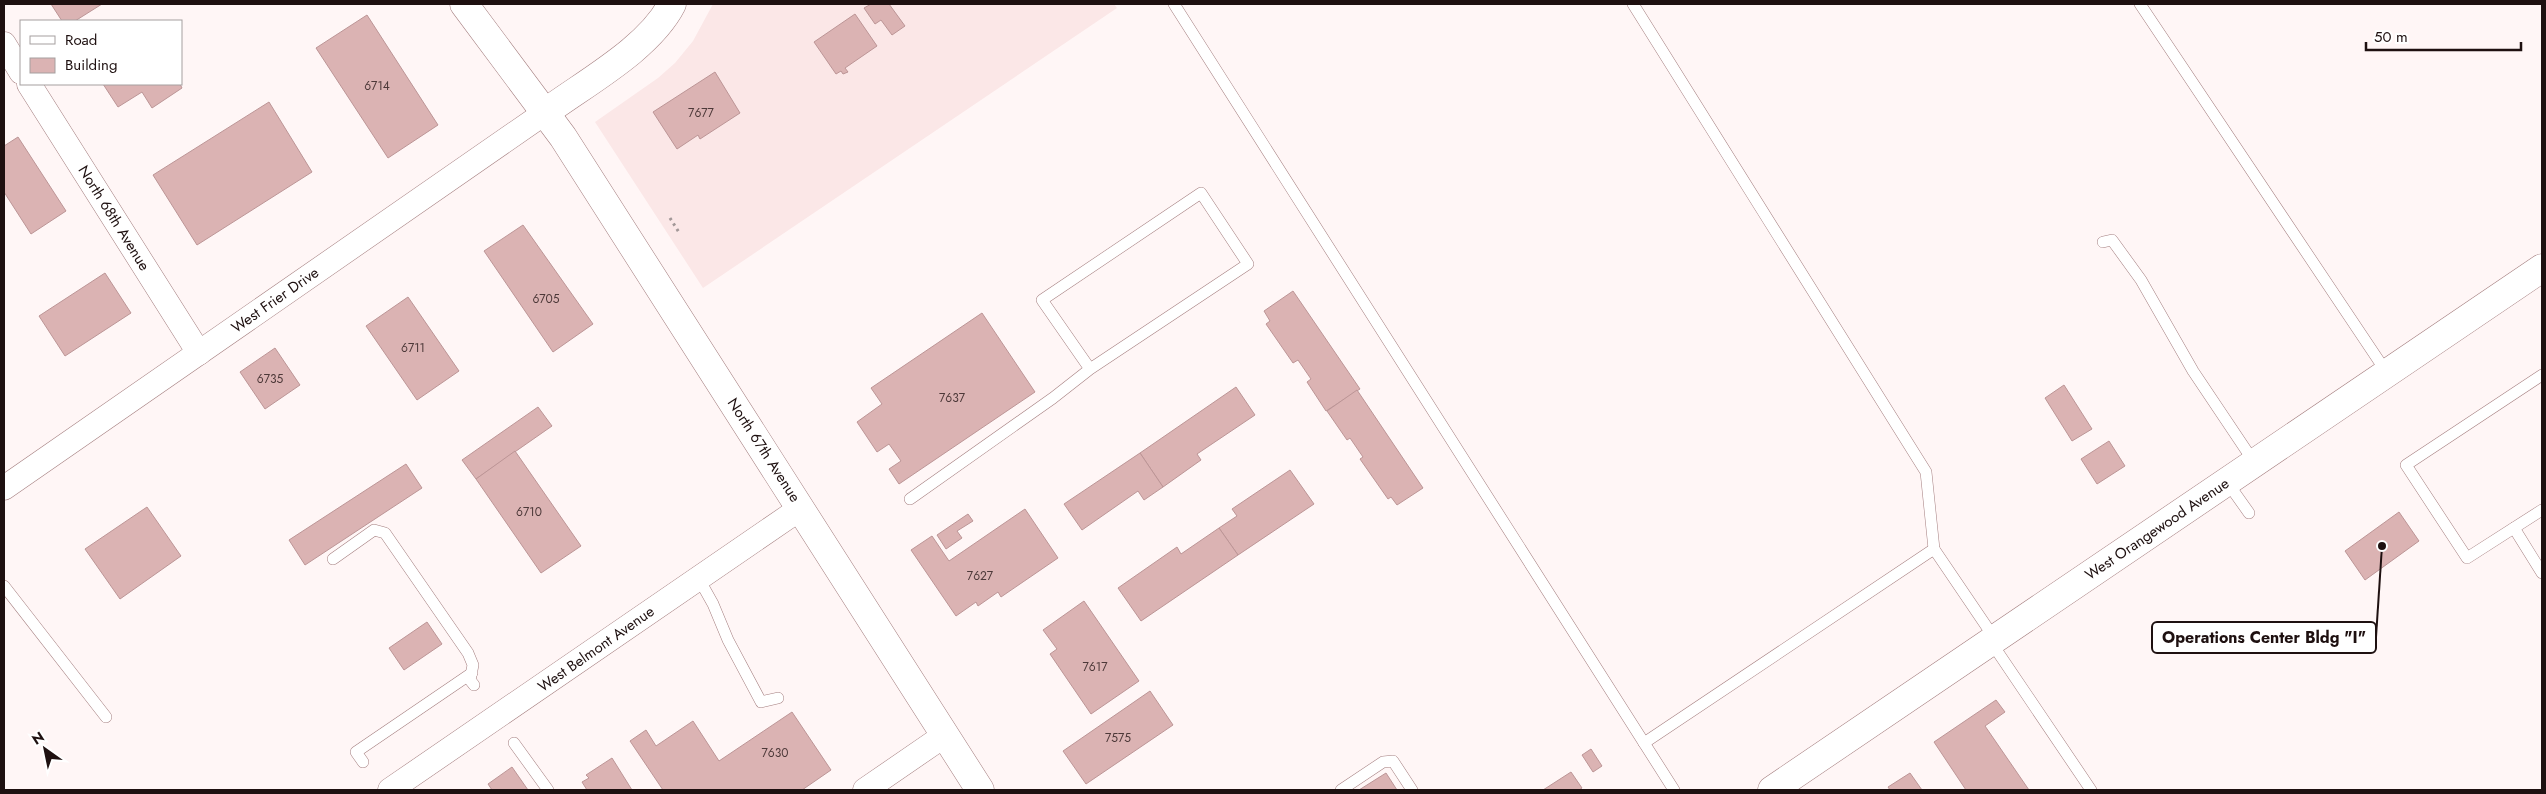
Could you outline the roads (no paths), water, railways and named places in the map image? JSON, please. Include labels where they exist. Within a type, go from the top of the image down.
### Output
[{"type":"main road","name":"North 67th Avenue","points":[[464,4],[546,112],[980,790]]},
{"type":"main road","points":[[546,112],[635,47],[667,13],[672,4]]},
{"type":"main road","name":"West Orangewood Avenue","points":[[1772,790],[2542,268]]},
{"type":"street","points":[[4,44],[20,70]]},
{"type":"street","name":"North 68th Avenue","points":[[30,85],[199,353]]},
{"type":"street","name":"West Frier Drive","points":[[4,488],[546,112]]},
{"type":"street","name":"West Belmont Avenue","points":[[390,790],[801,508]]},
{"type":"street","points":[[865,790],[945,735]]},
{"type":"lane","points":[[1174,4],[1674,790]]},
{"type":"lane","points":[[1633,4],[1926,472],[1934,549],[2091,790]]},
{"type":"lane","points":[[2140,4],[2387,373]]},
{"type":"lane","points":[[910,499],[1053,398],[1090,369],[1248,264],[1201,193],[1042,300],[1090,369]]},
{"type":"lane","points":[[2103,242],[2112,240],[2141,280],[2193,370],[2254,462]]},
{"type":"lane","points":[[2542,375],[2406,465],[2467,558],[2542,510]]},
{"type":"lane","points":[[2226,481],[2249,513]]},
{"type":"lane","points":[[2514,528],[2542,573]]},
{"type":"lane","points":[[333,559],[374,530],[385,532],[468,653],[472,665],[470,680],[474,685]]},
{"type":"lane","points":[[1644,743],[1934,549]]},
{"type":"lane","points":[[699,579],[728,640],[761,702],[778,698]]},
{"type":"lane","points":[[4,586],[106,717]]},
{"type":"lane","points":[[363,762],[356,752],[472,673]]},
{"type":"lane","points":[[514,743],[548,790]]},
{"type":"lane","points":[[1341,790],[1383,762],[1393,762],[1412,790]]},
{"type":"place","name":"Operations Center Bldg \"I\"","points":[[2382,546]]}]
